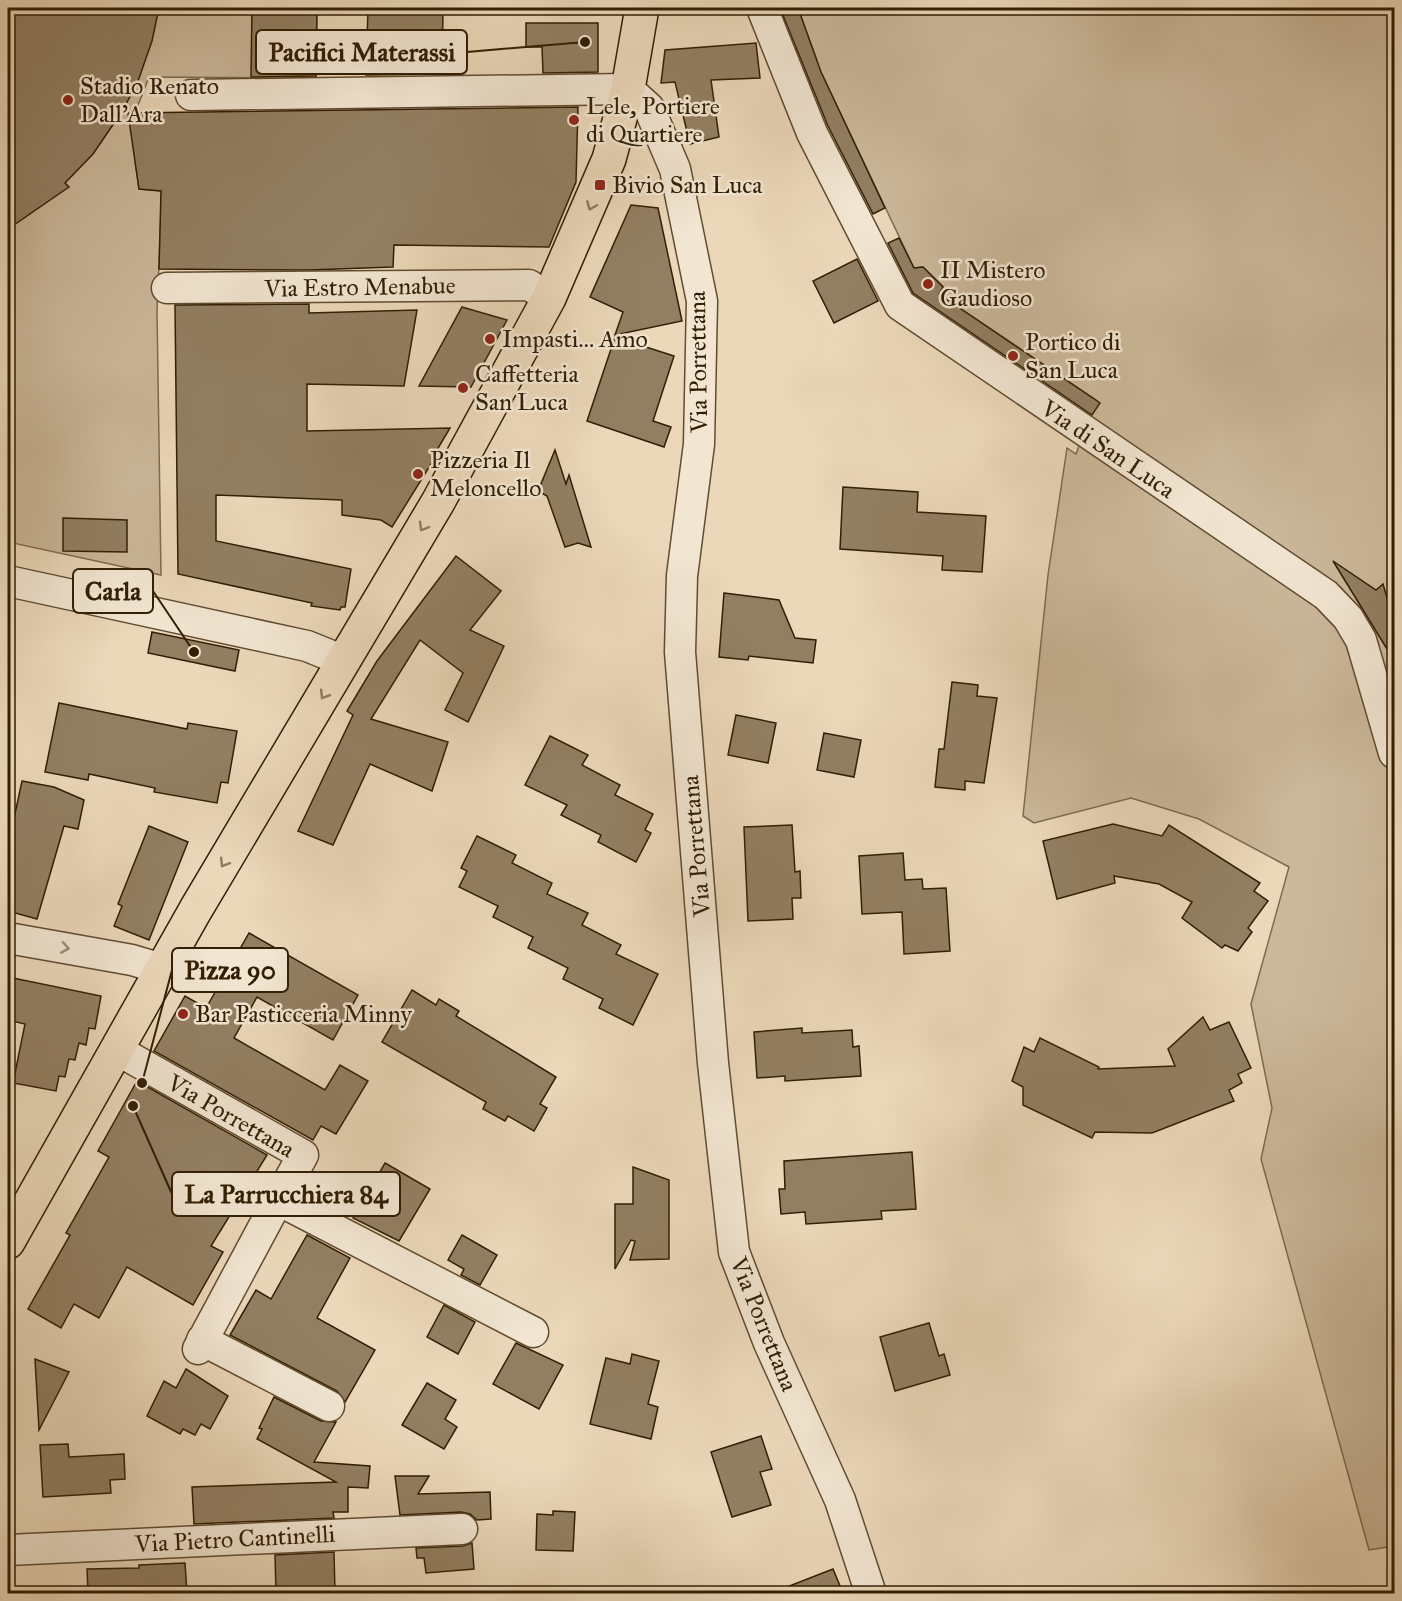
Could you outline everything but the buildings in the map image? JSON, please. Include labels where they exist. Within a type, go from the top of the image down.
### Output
[{"type":"main road","points":[[8,1242],[162,969],[438,502],[549,298],[600,185],[628,89],[642,8]]},
{"type":"street","name":"Via di San Luca","points":[[762,8],[812,133],[900,305],[1326,595],[1348,618],[1361,640],[1395,753]]},
{"type":"street","points":[[191,95],[628,89]]},
{"type":"street","name":"Via Porrettana","points":[[628,89],[649,108],[675,169],[702,301],[699,444],[682,576],[680,652],[713,1063],[734,1252],[769,1343],[840,1500],[871,1593]]},
{"type":"street","name":"Via Estro Menabue","points":[[167,288],[529,285],[549,298]]},
{"type":"street","points":[[8,581],[307,646],[344,661]]},
{"type":"street","points":[[8,938],[132,960],[162,969]]},
{"type":"street","name":"Via Porrettana","points":[[117,1050],[303,1155],[200,1344],[329,1406]]},
{"type":"street","points":[[278,1200],[533,1332]]},
{"type":"street","name":"Via Pietro Cantinelli","points":[[8,1550],[462,1529]]},
{"type":"shaded area","points":[[8,8],[317,8],[316,78],[149,77],[135,113],[135,161],[139,189],[162,191],[157,311],[161,575],[8,542]]},
{"type":"shaded area","points":[[798,8],[1394,8],[1394,1546],[1369,1550],[1261,1159],[1272,1108],[1251,1004],[1289,867],[1199,819],[1131,798],[1034,823],[1023,816],[1048,575],[1067,448],[1076,454],[1096,400],[939,294],[943,287],[923,267],[914,268],[821,72]]},
{"type":"place","name":"Pacifici Materassi","points":[[585,42]]},
{"type":"place","name":"Stadio Renato Dall'Ara","points":[[68,100]]},
{"type":"place","name":"Lele, Portiere di Quartiere","points":[[574,120]]},
{"type":"place","name":"Bivio San Luca","points":[[600,185]]},
{"type":"place","name":"II Mistero Gaudioso","points":[[928,284]]},
{"type":"place","name":"Impasti… Amo","points":[[490,339]]},
{"type":"place","name":"Portico di San Luca","points":[[1013,356]]},
{"type":"place","name":"Caffetteria San Luca","points":[[463,388]]},
{"type":"place","name":"Pizzeria Il Meloncello","points":[[418,474]]},
{"type":"place","name":"Carla","points":[[194,652]]},
{"type":"place","name":"Bar Pasticceria Minny","points":[[183,1014]]},
{"type":"place","name":"Pizza 90","points":[[142,1083]]},
{"type":"place","name":"La Parrucchiera 84","points":[[133,1106]]}]
